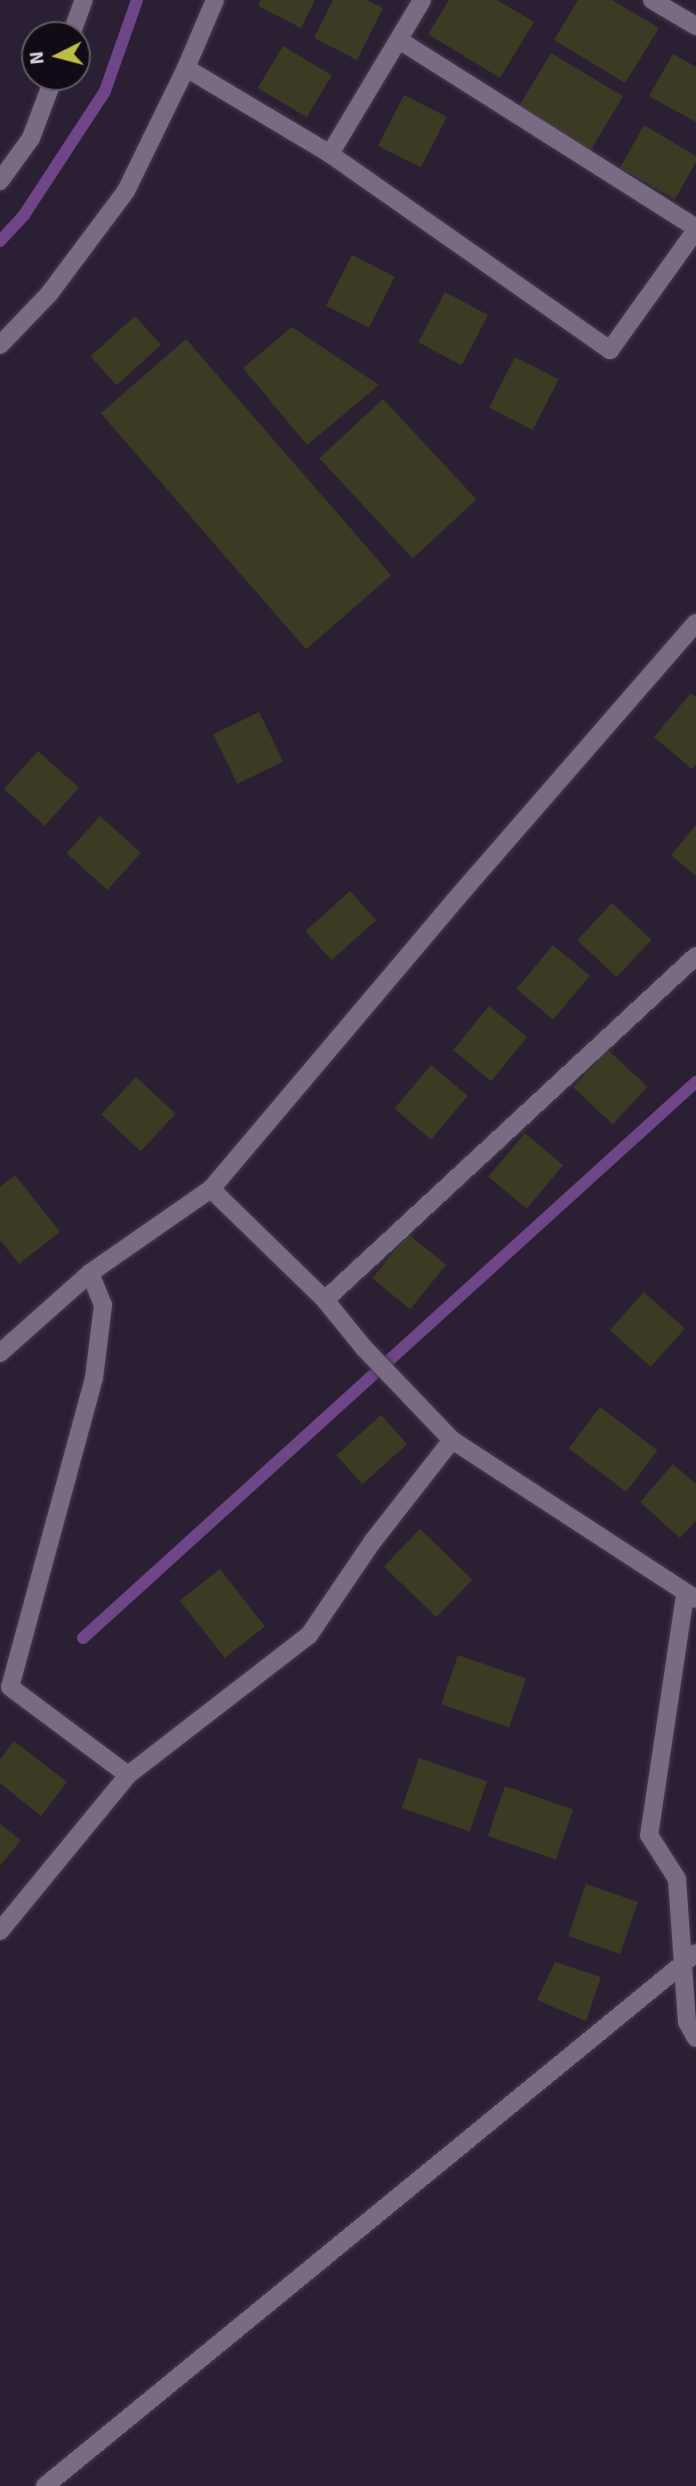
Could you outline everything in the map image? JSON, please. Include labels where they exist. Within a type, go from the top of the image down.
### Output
[{"type":"street","points":[[76,21],[84,0]]},
{"type":"street","points":[[0,345],[49,294],[126,191],[186,68],[215,0]]},
{"type":"street","points":[[330,154],[422,0]]},
{"type":"street","points":[[653,0],[696,26]]},
{"type":"street","points":[[186,68],[330,154],[610,350],[696,229],[400,40]]},
{"type":"street","points":[[0,181],[31,138],[49,91]]},
{"type":"street","points":[[0,1353],[90,1273],[211,1189],[455,900],[696,623]]},
{"type":"street","points":[[325,1300],[696,956]]},
{"type":"street","points":[[211,1189],[325,1300],[364,1348],[452,1440],[691,1597],[649,1835],[677,1879],[690,1959],[687,2022],[696,2038]]},
{"type":"street","points":[[90,1273],[103,1306],[94,1378],[10,1687],[128,1775]]},
{"type":"street","points":[[1,1927],[128,1775],[309,1635],[373,1541],[452,1440]]},
{"type":"street","points":[[45,2486],[690,1959]]},
{"type":"building","points":[[261,0],[315,0],[301,28],[258,6]]},
{"type":"building","points":[[333,0],[367,0],[383,8],[357,60],[314,38]]},
{"type":"building","points":[[449,0],[497,0],[534,22],[500,78],[428,34]]},
{"type":"building","points":[[578,0],[612,0],[659,28],[625,83],[554,40]]},
{"type":"building","points":[[283,46],[332,75],[307,117],[258,88]]},
{"type":"building","points":[[551,53],[623,96],[589,153],[517,110]]},
{"type":"building","points":[[673,54],[696,67],[696,122],[649,96]]},
{"type":"building","points":[[404,95],[447,117],[421,168],[378,146]]},
{"type":"building","points":[[644,125],[696,156],[696,162],[675,199],[620,168]]},
{"type":"building","points":[[352,255],[395,277],[369,328],[326,306]]},
{"type":"building","points":[[445,292],[488,315],[462,365],[418,342]]},
{"type":"building","points":[[135,316],[161,345],[117,385],[90,356]]},
{"type":"building","points":[[292,327],[379,385],[307,445],[243,368]]},
{"type":"building","points":[[186,339],[391,575],[306,649],[101,413]]},
{"type":"building","points":[[515,357],[559,379],[533,430],[489,408]]},
{"type":"building","points":[[383,399],[476,499],[413,559],[319,458]]},
{"type":"building","points":[[691,693],[696,697],[696,764],[692,769],[654,737]]},
{"type":"building","points":[[259,712],[283,761],[237,784],[213,734]]},
{"type":"building","points":[[38,751],[79,788],[45,826],[4,789]]},
{"type":"building","points":[[100,816],[141,853],[107,890],[67,853]]},
{"type":"building","points":[[696,825],[696,876],[671,855]]},
{"type":"building","points":[[350,891],[376,920],[332,960],[305,931]]},
{"type":"building","points":[[612,903],[651,940],[617,977],[577,940]]},
{"type":"building","points":[[553,945],[590,976],[553,1020],[516,989]]},
{"type":"building","points":[[489,1006],[527,1037],[491,1081],[453,1050]]},
{"type":"building","points":[[608,1050],[647,1087],[613,1124],[573,1087]]},
{"type":"building","points":[[431,1065],[468,1096],[431,1140],[394,1109]]},
{"type":"building","points":[[136,1077],[175,1114],[141,1151],[101,1114]]},
{"type":"building","points":[[525,1133],[563,1165],[527,1209],[488,1177]]},
{"type":"building","points":[[15,1175],[60,1232],[19,1264],[0,1240],[0,1187]]},
{"type":"building","points":[[408,1234],[446,1265],[410,1309],[372,1278]]},
{"type":"building","points":[[644,1292],[685,1329],[651,1367],[610,1330]]},
{"type":"building","points":[[600,1407],[658,1450],[626,1492],[569,1449]]},
{"type":"building","points":[[381,1415],[407,1444],[363,1484],[336,1455]]},
{"type":"building","points":[[673,1464],[696,1484],[696,1521],[680,1538],[640,1502]]},
{"type":"building","points":[[420,1529],[473,1580],[436,1617],[384,1566]]},
{"type":"building","points":[[220,1569],[265,1627],[225,1658],[180,1600]]},
{"type":"building","points":[[458,1655],[526,1678],[509,1728],[441,1704]]},
{"type":"building","points":[[14,1741],[67,1782],[41,1816],[0,1783],[0,1759]]},
{"type":"building","points":[[419,1758],[487,1781],[470,1832],[402,1808]]},
{"type":"building","points":[[505,1786],[573,1809],[556,1860],[488,1836]]},
{"type":"building","points":[[0,1824],[21,1840],[0,1866]]},
{"type":"building","points":[[586,1884],[638,1902],[620,1954],[568,1936]]},
{"type":"building","points":[[555,1962],[601,1977],[586,2021],[537,2000]]},
{"type":"waterway","points":[[0,241],[24,215],[105,91],[137,0]]},
{"type":"waterway","points":[[83,1638],[696,1082]]}]
